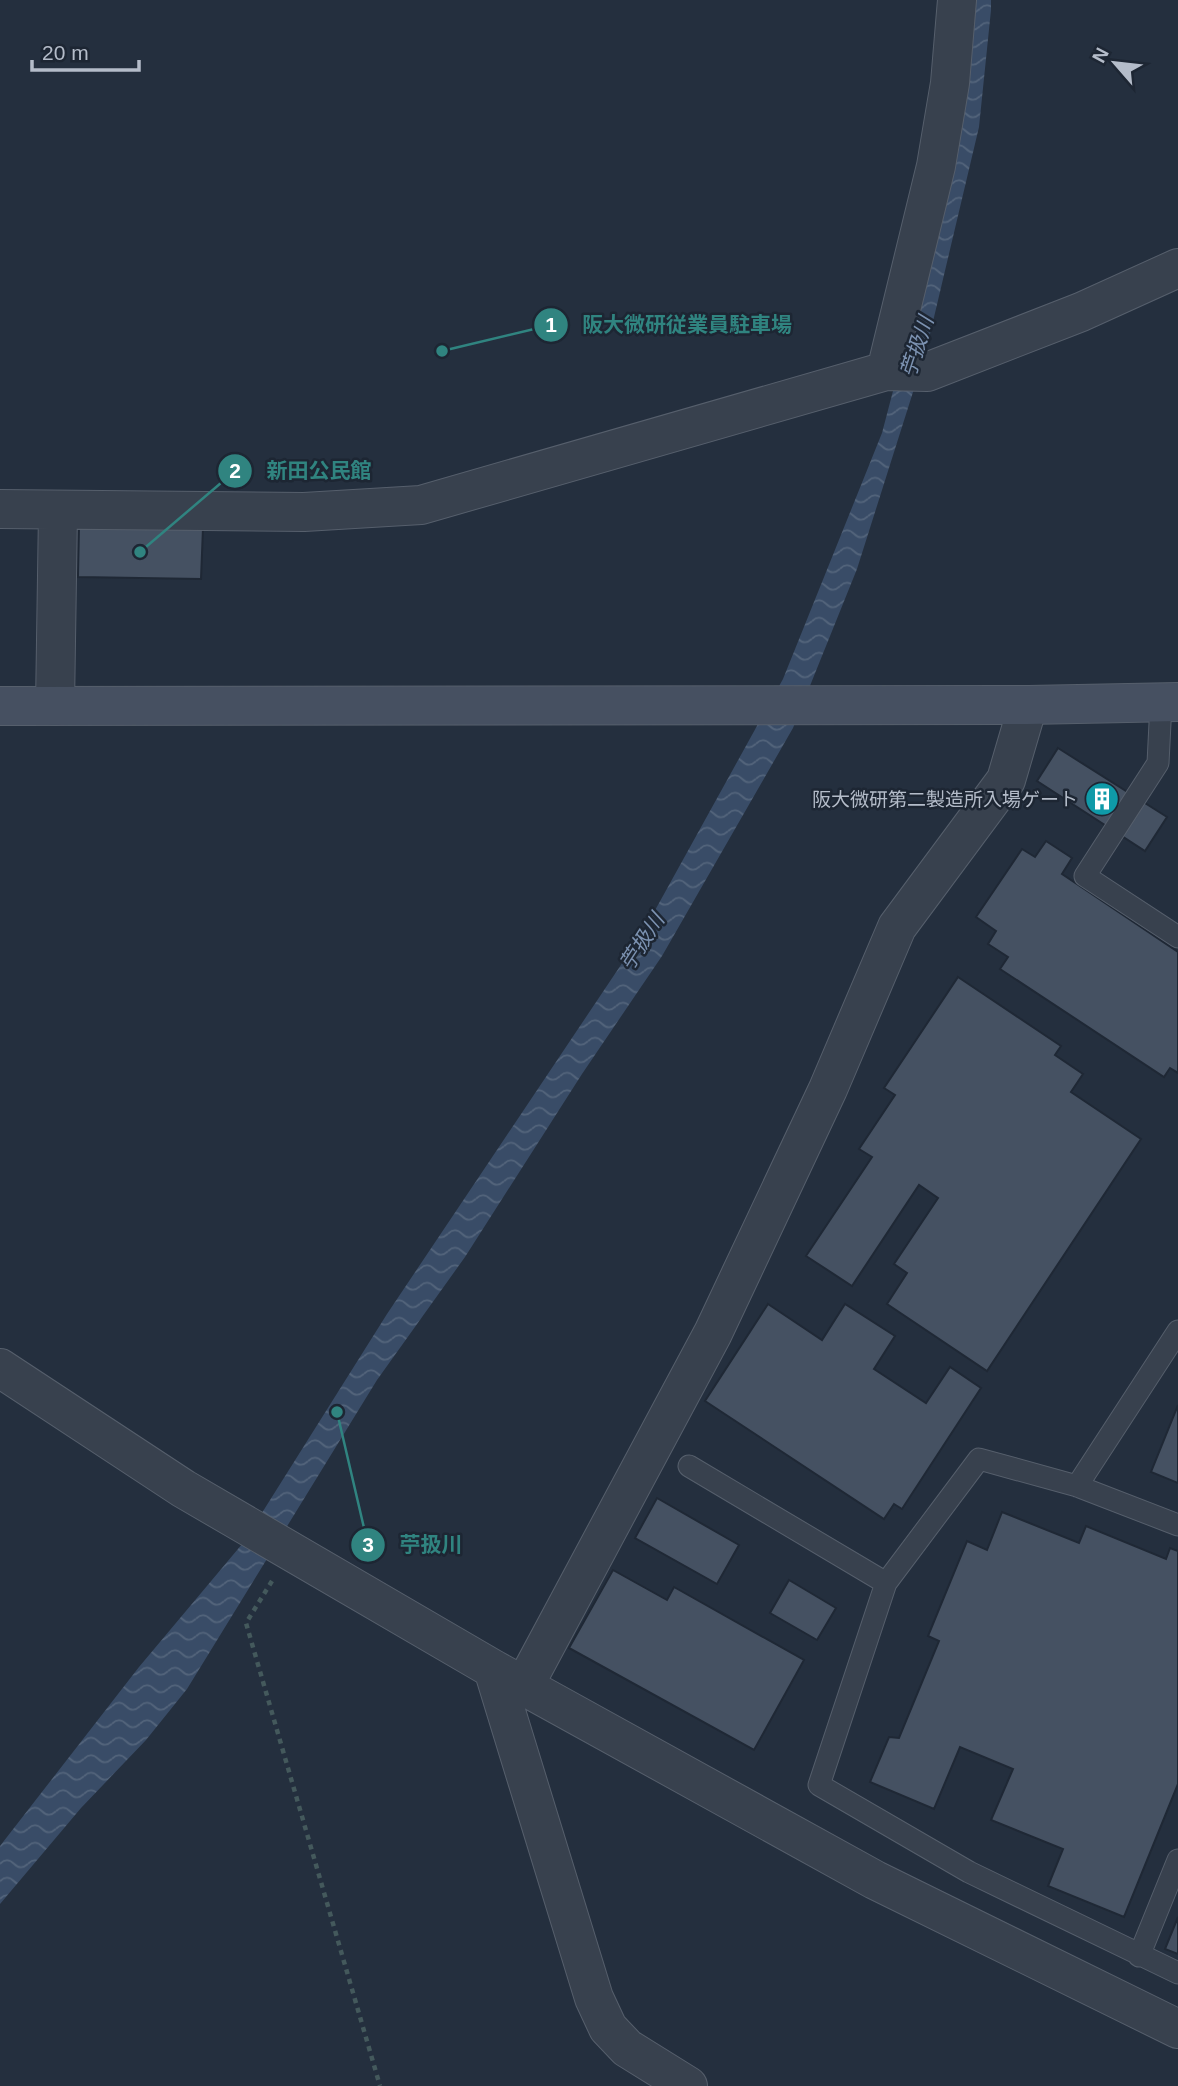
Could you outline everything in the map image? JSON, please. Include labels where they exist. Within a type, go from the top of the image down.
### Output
[{"type":"street","points":[[886,371],[936,166],[950,83],[957,0]]},
{"type":"street","points":[[0,509],[304,513],[421,505],[886,371],[927,372],[1081,312],[1178,268]]},
{"type":"street","points":[[55,706],[58,511]]},
{"type":"street","points":[[0,706],[1028,705],[1170,702]]},
{"type":"street","points":[[688,2086],[627,2048],[608,2028],[594,1998],[509,1678],[713,1333],[828,1089],[897,928],[1006,780],[1028,705]]},
{"type":"street","points":[[0,1368],[184,1489],[509,1678],[875,1880],[1178,2029]]},
{"type":"lane","points":[[1170,702],[1158,763],[1085,876],[1178,937]]},
{"type":"lane","points":[[1077,1486],[1178,1331]]},
{"type":"lane","points":[[1178,1525],[1077,1486],[979,1459],[886,1583],[819,1785],[969,1872],[1178,1973]]},
{"type":"lane","points":[[689,1466],[886,1583]]},
{"type":"lane","points":[[1139,1956],[1178,1860]]},
{"type":"path","points":[[290,1551],[246,1623],[380,2086]]},
{"type":"water","points":[[971,0],[991,0],[979,127],[926,351],[857,569],[793,728],[662,956],[582,1074],[465,1257],[377,1380],[187,1689],[146,1740],[81,1808],[0,1904],[0,1846],[139,1667],[243,1543],[387,1314],[643,932],[783,679],[882,433],[904,349]]},
{"type":"building","points":[[79,526],[203,528],[201,579],[78,577]]},
{"type":"building","name":"阪大微研第二製造所入場ゲート","points":[[1058,748],[1167,817],[1145,851],[1037,781]]},
{"type":"building","points":[[1046,841],[1072,858],[1062,874],[1178,952],[1178,1073],[1170,1068],[1164,1077],[1000,969],[1008,957],[988,944],[996,931],[976,917],[1022,849],[1035,857]]},
{"type":"building","points":[[958,977],[1061,1046],[1055,1055],[1083,1074],[1071,1092],[1141,1139],[987,1371],[887,1304],[907,1273],[894,1264],[938,1198],[919,1185],[852,1286],[806,1256],[872,1157],[859,1149],[895,1095],[884,1088]]},
{"type":"building","points":[[768,1304],[822,1340],[845,1304],[895,1336],[874,1369],[926,1403],[950,1367],[981,1388],[902,1509],[894,1504],[884,1519],[705,1401]]},
{"type":"building","points":[[1178,1405],[1178,1483],[1151,1472]]},
{"type":"building","points":[[657,1498],[739,1545],[717,1584],[635,1538]]},
{"type":"building","points":[[1002,1512],[1079,1543],[1086,1526],[1166,1559],[1170,1548],[1178,1551],[1178,1784],[1124,1917],[1048,1886],[1063,1849],[991,1820],[1013,1769],[960,1747],[934,1809],[870,1782],[889,1737],[899,1738],[939,1641],[928,1636],[967,1541],[987,1550]]},
{"type":"building","points":[[613,1570],[667,1600],[674,1587],[804,1660],[754,1750],[569,1648]]},
{"type":"building","points":[[789,1580],[836,1608],[817,1640],[770,1613]]},
{"type":"building","points":[[1178,1917],[1178,1954],[1165,1949]]},
{"type":"place","name":"阪大微研従業員駐車場","points":[[442,351]]},
{"type":"place","name":"新田公民館","points":[[140,552]]},
{"type":"place","name":"阪大微研第二製造所入場ゲート","points":[[1102,799]]},
{"type":"place","name":"苧扱川","points":[[337,1412]]}]
